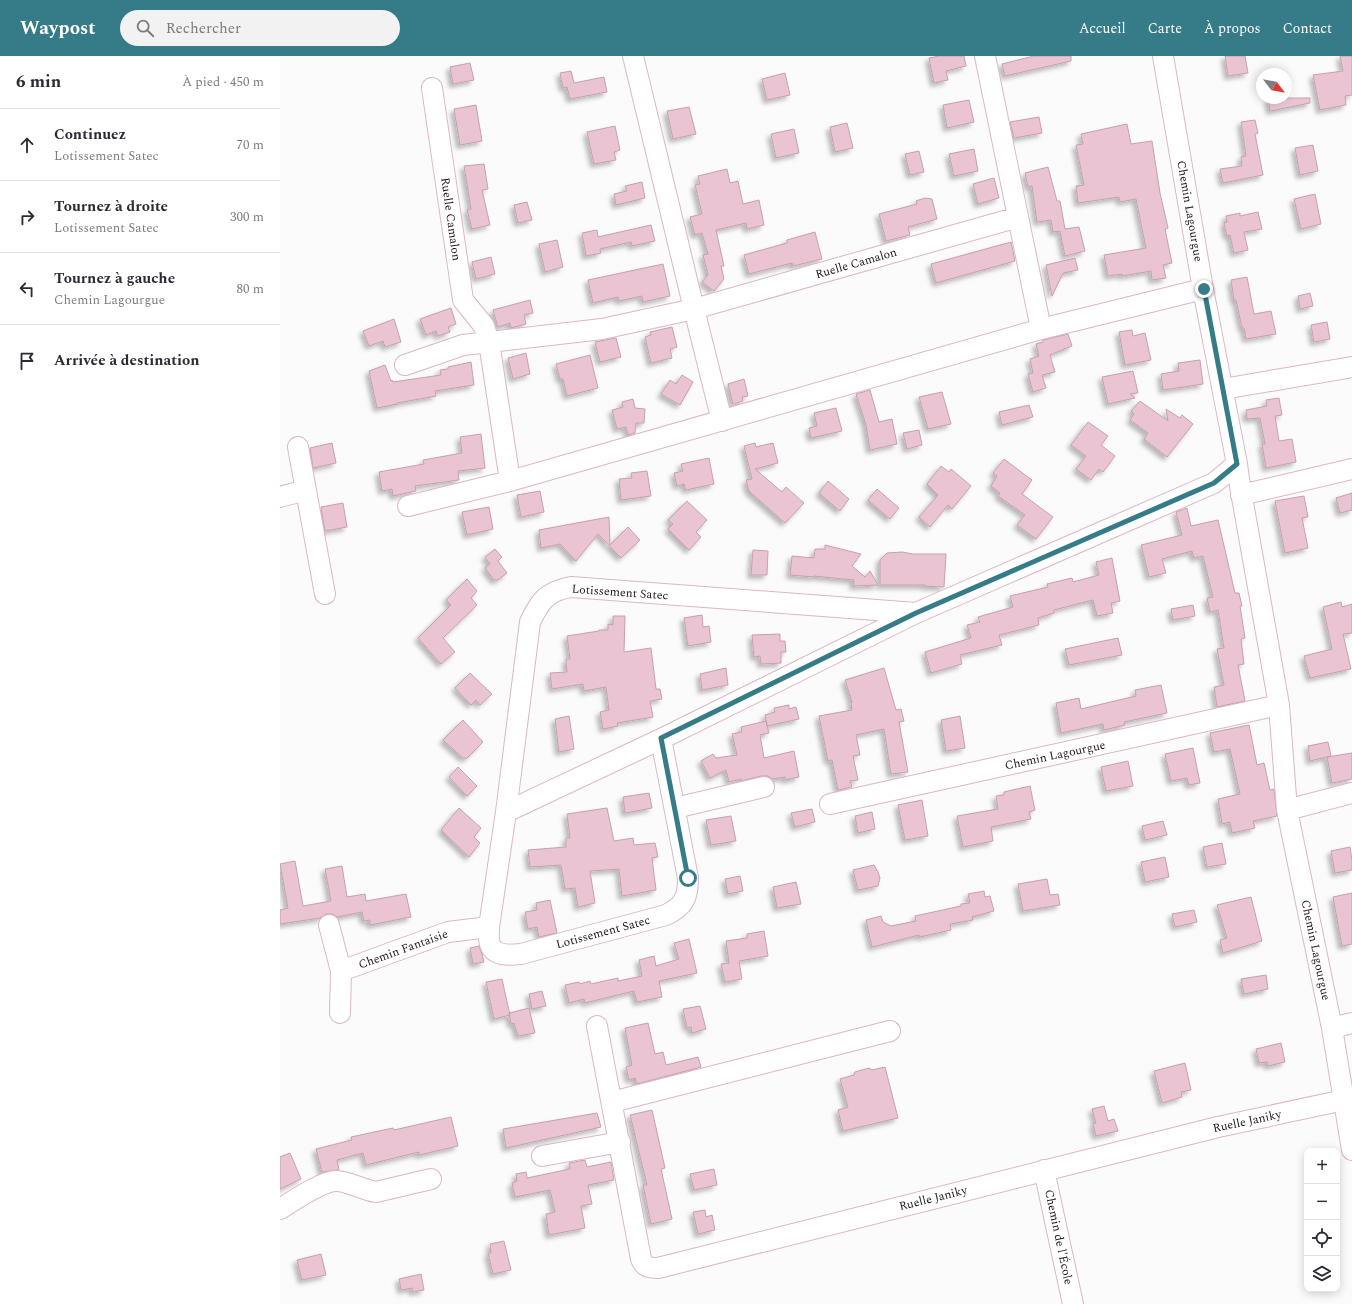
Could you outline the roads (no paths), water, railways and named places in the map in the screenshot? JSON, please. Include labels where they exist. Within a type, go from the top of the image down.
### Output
[{"type":"street","points":[[633,56],[722,421]]},
{"type":"street","points":[[985,56],[1042,328]]},
{"type":"street","name":"Chemin Lagourgue","points":[[1163,56],[1279,706],[1287,810],[1332,1028],[1352,1150]]},
{"type":"street","name":"Ruelle Camalon","points":[[432,88],[463,300],[484,326],[489,342],[510,482]]},
{"type":"street","name":"Ruelle Camalon","points":[[405,365],[463,345],[602,329],[694,310],[1018,217]]},
{"type":"street","points":[[408,506],[510,482],[1042,328],[1204,289]]},
{"type":"street","points":[[1223,389],[1352,367]]},
{"type":"street","points":[[298,447],[325,594]]},
{"type":"street","name":"Lotissement Satec","points":[[506,812],[916,613],[1214,483],[1237,464]]},
{"type":"street","points":[[1241,494],[1352,469]]},
{"type":"street","points":[[280,497],[306,490]]},
{"type":"street","name":"Lotissement Satec","points":[[661,738],[688,878],[688,891],[684,902],[675,911],[666,915],[521,954],[505,956],[494,950],[490,944],[489,927],[506,812],[530,622],[536,609],[544,598],[559,589],[571,587],[916,613]]},
{"type":"street","name":"Chemin Lagourgue","points":[[830,804],[1279,706]]},
{"type":"street","points":[[675,808],[764,787]]},
{"type":"street","points":[[1287,810],[1352,793]]},
{"type":"street","points":[[329,924],[341,971],[340,1013]]},
{"type":"street","name":"Chemin Fantaisie","points":[[341,971],[448,932],[489,927]]},
{"type":"street","points":[[1332,1028],[1352,1024]]},
{"type":"street","name":"Ruelle Janiky","points":[[597,1026],[641,1259],[643,1264],[652,1268],[658,1268],[1218,1127],[1344,1100]]},
{"type":"street","points":[[612,1102],[890,1031]]},
{"type":"street","points":[[542,1156],[620,1142]]},
{"type":"street","name":"Chemin de l'École","points":[[1044,1170],[1073,1304]]},
{"type":"street","points":[[280,1209],[326,1183],[337,1181],[366,1191],[376,1192],[431,1179]]}]
